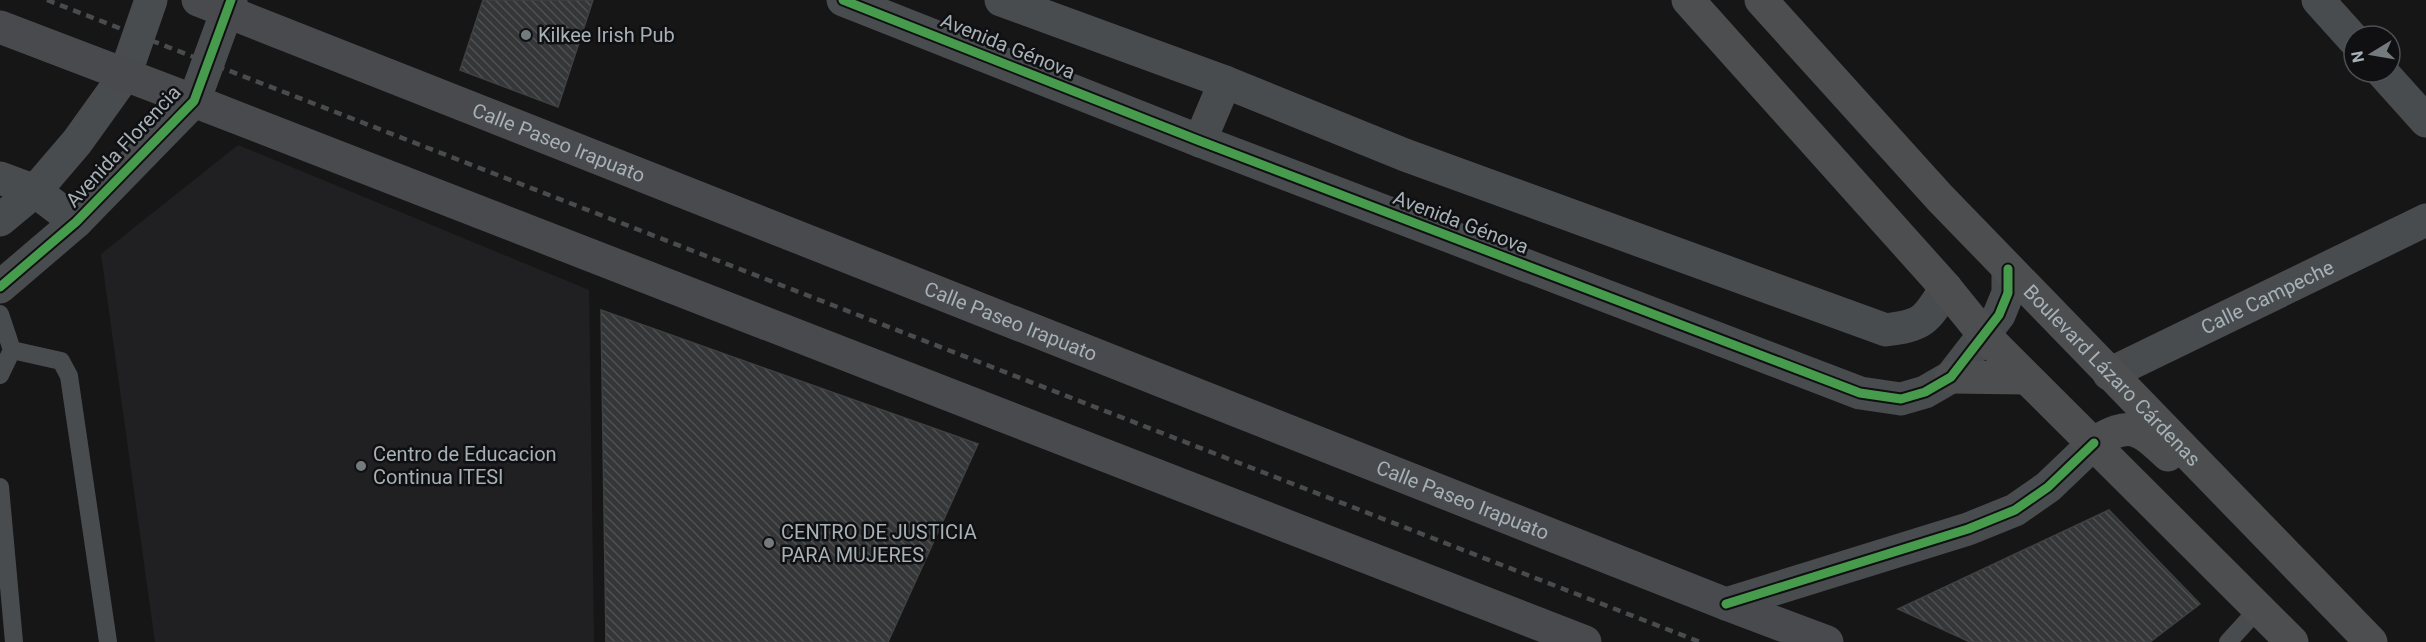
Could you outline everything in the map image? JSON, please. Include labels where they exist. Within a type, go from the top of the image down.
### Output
[{"type":"main road","points":[[1688,0],[1946,288],[1984,335],[2292,642]]},
{"type":"main road","name":"Boulevard Lázaro Cárdenas","points":[[1761,0],[1940,198],[2371,642]]},
{"type":"main road","name":"Calle Paseo Irapuato","points":[[218,4],[1726,604],[1827,642]]},
{"type":"main road","points":[[0,27],[1585,642]]},
{"type":"main road","points":[[1951,377],[2026,378]]},
{"type":"main road","points":[[2094,443],[2114,431],[2132,430],[2147,435],[2190,475],[2231,499]]},
{"type":"street","name":"Avenida Florencia","points":[[0,220],[35,192],[77,142],[125,75],[151,0]]},
{"type":"street","name":"Avenida Génova","points":[[843,0],[1200,141],[1860,393],[1901,399],[1925,392],[1951,377],[2000,315],[2008,293],[2008,269]]},
{"type":"street","name":"Avenida Génova","points":[[1001,0],[1225,82],[1405,155],[1886,330],[1912,327],[1929,315],[1946,288]]},
{"type":"street","points":[[2318,0],[2342,27]]},
{"type":"street","name":"Avenida Florencia","points":[[0,287],[76,222],[194,101],[218,4]]},
{"type":"street","points":[[1200,141],[1225,82]]},
{"type":"street","points":[[2393,84],[2426,121]]},
{"type":"street","points":[[0,178],[35,192],[76,222]]},
{"type":"street","name":"Calle Campeche","points":[[2109,374],[2426,220]]},
{"type":"street","points":[[1726,604],[1968,529],[2015,510],[2048,487],[2094,443]]},
{"type":"lane","points":[[0,314],[12,350],[0,375]]},
{"type":"lane","points":[[12,350],[61,362],[69,376],[108,642]]},
{"type":"lane","points":[[0,487],[14,642]]},
{"type":"lane","points":[[2228,642],[2259,608]]},
{"type":"shaded area","name":"Centro de Educacion Continua ITESI","points":[[238,145],[589,290],[594,642],[155,642],[101,254]]},
{"type":"building","name":"Kilkee Irish Pub","points":[[483,0],[593,0],[558,107],[460,70]]},
{"type":"building","name":"CENTRO DE JUSTICIA PARA MUJERES","points":[[601,310],[978,444],[888,642],[606,642]]},
{"type":"building","points":[[2109,510],[2200,604],[2150,642],[1970,642],[1898,609]]},
{"type":"railway","points":[[47,0],[1700,642]]},
{"type":"cycle path","points":[[0,287],[76,222],[194,101],[231,0]]},
{"type":"cycle path","points":[[843,0],[1200,141],[1860,393],[1901,399],[1925,392],[1951,377],[1999,315],[2008,293],[2008,269]]},
{"type":"cycle path","points":[[1726,604],[1968,529],[2015,510],[2048,487],[2094,443]]},
{"type":"place","name":"Kilkee Irish Pub","points":[[526,35]]},
{"type":"place","name":"Centro de Educacion Continua ITESI","points":[[361,466]]},
{"type":"place","name":"CENTRO DE JUSTICIA PARA MUJERES","points":[[769,543]]}]
